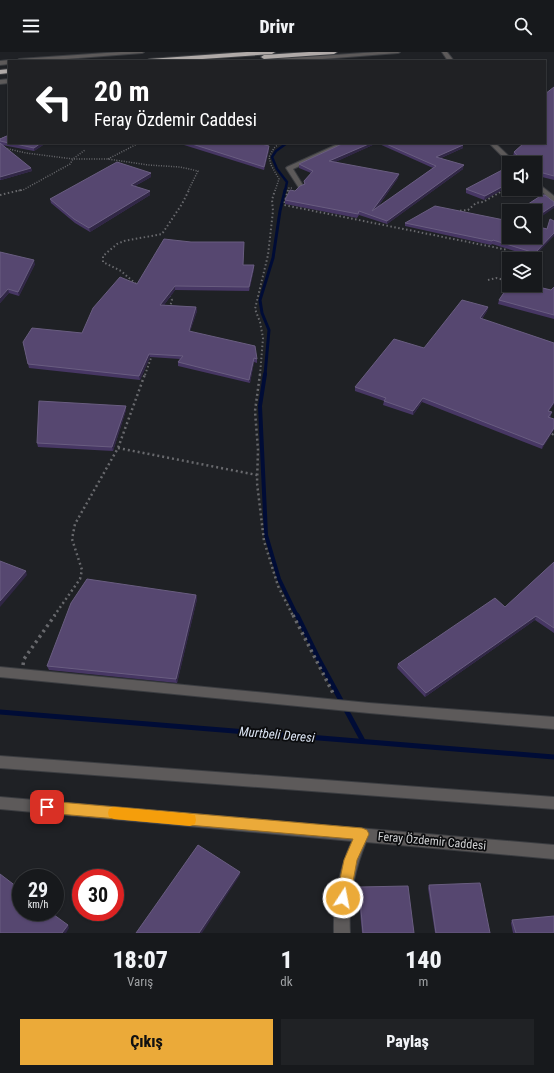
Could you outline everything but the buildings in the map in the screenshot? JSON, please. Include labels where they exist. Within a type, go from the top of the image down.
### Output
[{"type":"highway","points":[[163,60],[272,52]]},
{"type":"highway","points":[[233,60],[311,56],[334,52]]},
{"type":"street","points":[[29,60],[100,53],[142,52]]},
{"type":"street","points":[[284,60],[311,56],[398,52]]},
{"type":"street","points":[[444,52],[450,60]]},
{"type":"street","points":[[301,187],[289,168],[343,144]]},
{"type":"street","points":[[493,144],[506,156]]},
{"type":"street","points":[[542,189],[554,200]]},
{"type":"street","points":[[546,192],[554,191]]},
{"type":"street","points":[[0,672],[338,705],[554,723]]},
{"type":"street","points":[[0,762],[554,803]]},
{"type":"street","name":"Feray Özdemir Caddesi","points":[[0,803],[554,852]]},
{"type":"street","points":[[342,933],[340,910],[351,860],[362,834]]},
{"type":"path","points":[[108,159],[137,144]]},
{"type":"path","points":[[279,144],[270,155],[269,162],[279,179],[272,200],[273,211],[268,255],[255,309],[260,322],[263,338],[259,388],[255,411],[258,450],[257,475],[262,530],[278,586],[330,686],[338,705]]},
{"type":"path","points":[[0,147],[26,153],[73,159],[108,159],[148,165],[180,167],[198,171],[182,204],[162,234],[124,241],[117,244],[103,256],[103,262],[121,270],[131,277],[135,284],[142,286]]},
{"type":"path","points":[[0,195],[23,190],[70,164],[73,159],[85,150]]},
{"type":"path","points":[[301,187],[289,188],[284,205],[508,250]]},
{"type":"path","points":[[452,210],[468,210],[476,203],[483,202],[502,192]]},
{"type":"path","points":[[488,280],[496,278],[502,279]]},
{"type":"path","points":[[163,294],[170,296],[172,300],[168,312]]},
{"type":"path","points":[[21,674],[24,659],[27,654],[80,579],[82,570],[72,539],[75,524],[118,448],[155,349]]},
{"type":"path","points":[[118,448],[257,475]]},
{"type":"waterway","points":[[285,191],[287,182],[277,169],[272,157],[276,151],[286,144]]},
{"type":"waterway","points":[[265,375],[269,330],[262,313],[260,300],[273,258],[280,211],[285,190]]},
{"type":"waterway","points":[[265,374],[260,406],[266,535],[279,579],[297,616]]},
{"type":"waterway","points":[[297,615],[319,660],[363,741]]},
{"type":"waterway","name":"Murtbeli Deresi","points":[[0,712],[554,757]]},
{"type":"slow traffic","points":[[114,813],[190,820]]},
{"type":"route","points":[[47,807],[362,834],[351,860],[343,898]]}]
